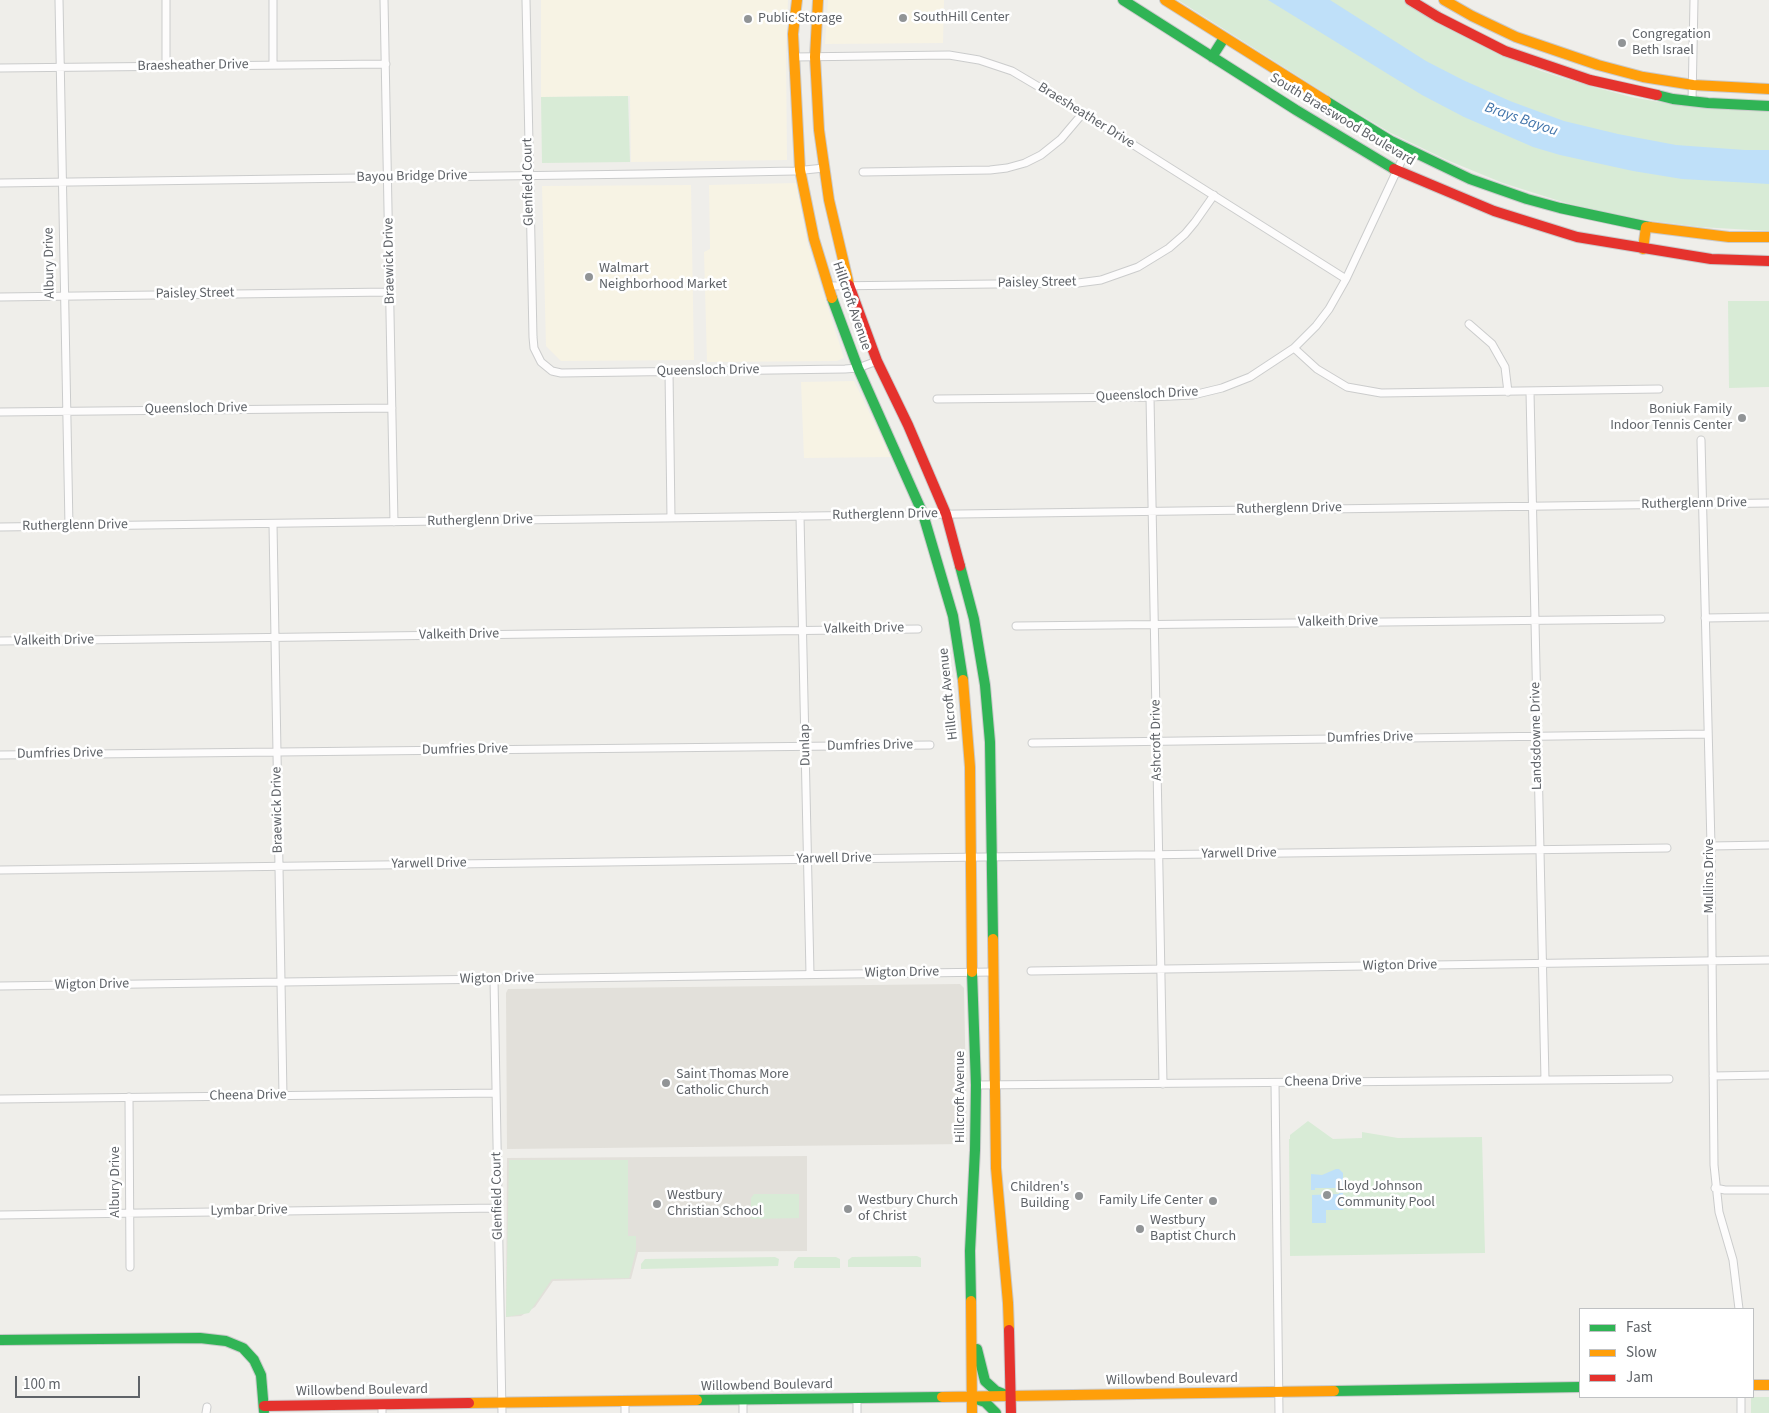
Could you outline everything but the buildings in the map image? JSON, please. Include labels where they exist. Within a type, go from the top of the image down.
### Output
[{"type":"main road","name":"Hillcroft Avenue","points":[[797,0],[793,34],[797,132],[800,170],[814,239],[828,286],[858,368],[923,514],[953,616],[961,659],[969,757],[972,972],[976,1085],[970,1251],[972,1413]]},
{"type":"main road","name":"South Braeswood Boulevard","points":[[1123,0],[1397,171],[1494,211],[1576,237],[1712,259],[1769,261]]},
{"type":"main road","name":"South Braeswood Boulevard","points":[[1165,0],[1391,141],[1470,178],[1527,199],[1610,220],[1646,227],[1729,237],[1769,237]]},
{"type":"main road","points":[[1410,0],[1438,17],[1505,51],[1590,80],[1631,91],[1692,102],[1769,106]]},
{"type":"main road","points":[[1444,0],[1516,37],[1598,65],[1643,77],[1692,85],[1769,89]]},
{"type":"main road","name":"Hillcroft Avenue","points":[[817,2],[815,57],[824,168],[829,200],[849,285],[877,361],[908,425],[946,514],[974,619],[985,685],[990,742],[996,1168],[1008,1304],[1011,1413]]},
{"type":"main road","points":[[1212,57],[1224,38]]},
{"type":"main road","points":[[1643,249],[1646,227]]},
{"type":"main road","points":[[970,1320],[979,1363],[985,1381],[996,1391],[1011,1397]]},
{"type":"main road","name":"Willowbend Boulevard","points":[[0,1340],[200,1338],[226,1341],[243,1348],[254,1360],[261,1375],[264,1410],[502,1408],[625,1401],[1011,1397],[1579,1387]]},
{"type":"main road","points":[[1754,1385],[1769,1385]]},
{"type":"main road","points":[[972,1397],[985,1402],[996,1413]]},
{"type":"street","name":"Albury Drive","points":[[59,0],[70,526]]},
{"type":"street","points":[[166,0],[166,66]]},
{"type":"street","points":[[273,65],[274,0]]},
{"type":"street","name":"Braewick Drive","points":[[384,0],[394,522]]},
{"type":"street","name":"Glenfield Court","points":[[526,0],[532,338],[540,362]]},
{"type":"street","points":[[1692,102],[1694,0]]},
{"type":"street","name":"Braesheather Drive","points":[[794,57],[938,55],[964,57],[996,64],[1012,71],[1083,113],[1346,279]]},
{"type":"street","name":"Braesheather Drive","points":[[0,68],[386,64]]},
{"type":"street","points":[[863,172],[990,170],[1007,168],[1024,163],[1046,151],[1061,139],[1083,113]]},
{"type":"street","name":"Queensloch Drive","points":[[937,399],[1193,395],[1222,388],[1250,378],[1272,365],[1294,348],[1316,326],[1329,309],[1346,279],[1408,149]]},
{"type":"street","name":"Bayou Bridge Drive","points":[[0,183],[529,175],[824,168]]},
{"type":"street","name":"Paisley Street","points":[[828,286],[1078,283],[1101,280],[1138,267],[1169,248],[1185,234],[1214,196]]},
{"type":"street","name":"Paisley Street","points":[[0,297],[390,292]]},
{"type":"street","points":[[1469,324],[1492,344],[1505,367],[1508,392]]},
{"type":"street","points":[[1294,348],[1318,369],[1347,387],[1381,394],[1659,389]]},
{"type":"street","name":"Queensloch Drive","points":[[540,362],[552,370],[561,373],[858,368],[877,361]]},
{"type":"street","points":[[669,372],[671,518]]},
{"type":"street","name":"Landsdowne Drive","points":[[1530,392],[1545,1080]]},
{"type":"street","name":"Ashcroft Drive","points":[[1150,397],[1163,1084]]},
{"type":"street","name":"Queensloch Drive","points":[[0,412],[392,408]]},
{"type":"street","name":"Mullins Drive","points":[[1701,440],[1711,846],[1713,1148],[1718,1212],[1733,1260],[1739,1308]]},
{"type":"street","name":"Rutherglenn Drive","points":[[0,527],[1769,503]]},
{"type":"street","name":"Dunlap","points":[[800,516],[804,630],[810,974]]},
{"type":"street","name":"Braewick Drive","points":[[273,524],[283,1096]]},
{"type":"street","points":[[1705,618],[1769,617]]},
{"type":"street","name":"Valkeith Drive","points":[[1016,626],[1661,619]]},
{"type":"street","name":"Valkeith Drive","points":[[0,641],[918,629]]},
{"type":"street","name":"Dumfries Drive","points":[[1032,742],[1707,734]]},
{"type":"street","name":"Dumfries Drive","points":[[0,755],[930,745]]},
{"type":"street","points":[[1711,846],[1769,846]]},
{"type":"street","name":"Yarwell Drive","points":[[0,870],[1667,848]]},
{"type":"street","name":"Wigton Drive","points":[[1031,971],[1543,965],[1769,960]]},
{"type":"street","name":"Wigton Drive","points":[[0,986],[993,972]]},
{"type":"street","name":"Glenfield Court","points":[[494,979],[502,1408]]},
{"type":"street","points":[[1713,1076],[1769,1075]]},
{"type":"street","name":"Cheena Drive","points":[[976,1085],[1669,1079]]},
{"type":"street","points":[[1275,1082],[1279,1413]]},
{"type":"street","name":"Cheena Drive","points":[[0,1099],[496,1093]]},
{"type":"street","name":"Albury Drive","points":[[129,1097],[130,1267]]},
{"type":"street","points":[[1715,1188],[1725,1190],[1769,1190]]},
{"type":"street","name":"Lymbar Drive","points":[[0,1215],[498,1208]]},
{"type":"street","points":[[857,1398],[857,1413]]},
{"type":"street","points":[[1741,1398],[1741,1413]]},
{"type":"street","points":[[743,1400],[743,1413]]},
{"type":"street","points":[[625,1401],[625,1413]]},
{"type":"shaded area","points":[[541,0],[788,0],[786,46],[787,160],[631,162],[630,96],[541,97]]},
{"type":"shaded area","points":[[828,0],[944,0],[943,43],[825,44]]},
{"type":"shaded area","points":[[796,183],[808,245],[844,358],[837,361],[707,362],[704,252],[710,249],[709,185]]},
{"type":"shaded area","points":[[691,185],[694,360],[561,361],[546,346],[542,186]]},
{"type":"shaded area","points":[[854,381],[891,457],[804,458],[801,382]]},
{"type":"shaded area","points":[[960,984],[964,988],[967,1144],[507,1149],[506,993],[508,989]]},
{"type":"shaded area","name":"Westbury Christian School","points":[[807,1156],[807,1251],[638,1252],[631,1279],[553,1281],[535,1307],[521,1316],[506,1317],[507,1158]]},
{"type":"green space","points":[[1178,0],[1404,0],[1491,50],[1541,71],[1579,83],[1631,97],[1670,104],[1769,111],[1769,231],[1700,227],[1629,218],[1566,203],[1503,183],[1447,160],[1391,133]]},
{"type":"green space","points":[[628,96],[630,162],[542,163],[541,97]]},
{"type":"green space","points":[[1728,301],[1769,301],[1769,387],[1729,388]]},
{"type":"green space","points":[[1308,1121],[1333,1139],[1362,1138],[1362,1132],[1398,1138],[1482,1137],[1485,1253],[1290,1256],[1289,1139],[1290,1135]]},
{"type":"green space","points":[[509,1160],[628,1160],[628,1236],[636,1236],[636,1250],[629,1278],[552,1279],[529,1313],[506,1317]]},
{"type":"green space","points":[[754,1194],[799,1194],[799,1218],[751,1219],[751,1198]]},
{"type":"green space","points":[[917,1256],[921,1258],[921,1267],[848,1267],[848,1260],[852,1257]]},
{"type":"green space","points":[[775,1257],[779,1259],[778,1266],[641,1269],[641,1264],[645,1259]]},
{"type":"green space","points":[[798,1257],[836,1257],[840,1259],[840,1268],[794,1268],[794,1262]]},
{"type":"green space","points":[[1769,1397],[1769,1413],[1751,1413],[1751,1398]]},
{"type":"water","name":"Brays Bayou","points":[[1268,0],[1330,0],[1426,61],[1510,101],[1564,121],[1676,145],[1769,150],[1769,184],[1682,179],[1633,171],[1533,147],[1464,117],[1422,95]]},
{"type":"water","points":[[1336,1169],[1343,1173],[1343,1189],[1315,1188],[1315,1190],[1311,1190],[1311,1174],[1322,1175]]},
{"type":"water","points":[[1343,1193],[1343,1210],[1326,1210],[1326,1223],[1312,1223],[1312,1195]]},
{"type":"traffic: fast","points":[[1123,0],[1296,110],[1394,169]]},
{"type":"traffic: fast","points":[[1212,57],[1224,38]]},
{"type":"traffic: fast","points":[[1657,95],[1708,103],[1769,106]]},
{"type":"traffic: fast","points":[[1326,101],[1391,141],[1470,179],[1527,199],[1560,208],[1649,227]]},
{"type":"traffic: fast","points":[[832,298],[858,368],[923,514],[953,616],[963,680]]},
{"type":"traffic: fast","points":[[960,566],[974,619],[985,685],[990,742],[993,939]]},
{"type":"traffic: fast","points":[[971,1301],[970,1251],[976,1085],[972,972]]},
{"type":"traffic: fast","points":[[0,1340],[200,1338],[226,1341],[243,1348],[254,1360],[261,1375],[264,1411]]},
{"type":"traffic: fast","points":[[977,1349],[985,1381],[996,1391],[1011,1397]]},
{"type":"traffic: fast","points":[[1334,1391],[1579,1387]]},
{"type":"traffic: fast","points":[[697,1400],[942,1397]]},
{"type":"traffic: fast","points":[[971,1397],[985,1402],[996,1413]]},
{"type":"traffic: slow","points":[[797,0],[793,34],[800,170],[814,239],[832,298]]},
{"type":"traffic: slow","points":[[818,0],[815,57],[819,130],[829,200],[849,285]]},
{"type":"traffic: slow","points":[[1165,0],[1326,101]]},
{"type":"traffic: slow","points":[[1444,0],[1516,37],[1598,65],[1643,77],[1693,85],[1769,89]]},
{"type":"traffic: slow","points":[[1643,249],[1646,227]]},
{"type":"traffic: slow","points":[[1649,227],[1729,237],[1769,237]]},
{"type":"traffic: slow","points":[[963,680],[970,767],[972,972]]},
{"type":"traffic: slow","points":[[993,939],[996,1168],[1009,1330]]},
{"type":"traffic: slow","points":[[971,1301],[972,1413]]},
{"type":"traffic: slow","points":[[1754,1385],[1769,1385]]},
{"type":"traffic: slow","points":[[942,1397],[1334,1391]]},
{"type":"traffic: slow","points":[[469,1403],[697,1400]]},
{"type":"traffic: jam","points":[[1410,0],[1438,17],[1505,51],[1590,80],[1657,95]]},
{"type":"traffic: jam","points":[[1394,169],[1494,211],[1577,237],[1711,259],[1769,261]]},
{"type":"traffic: jam","points":[[849,285],[877,361],[908,425],[946,514],[960,566]]},
{"type":"traffic: jam","points":[[1009,1330],[1011,1413]]},
{"type":"traffic: jam","points":[[264,1406],[469,1403]]},
{"type":"place","name":"SouthHill Center","points":[[903,18]]},
{"type":"place","name":"Public Storage","points":[[748,19]]},
{"type":"place","name":"Congregation Beth Israel","points":[[1622,43]]},
{"type":"place","name":"Walmart Neighborhood Market","points":[[589,277]]},
{"type":"place","name":"Boniuk Family Indoor Tennis Center","points":[[1742,418]]},
{"type":"place","name":"Saint Thomas More Catholic Church","points":[[666,1083]]},
{"type":"place","name":"Lloyd Johnson Community Pool","points":[[1327,1195]]},
{"type":"place","name":"Children's Building","points":[[1079,1196]]},
{"type":"place","name":"Family Life Center","points":[[1213,1201]]},
{"type":"place","name":"Westbury Christian School","points":[[657,1204]]},
{"type":"place","name":"Westbury Church of Christ","points":[[848,1209]]},
{"type":"place","name":"Westbury Baptist Church","points":[[1140,1229]]}]
